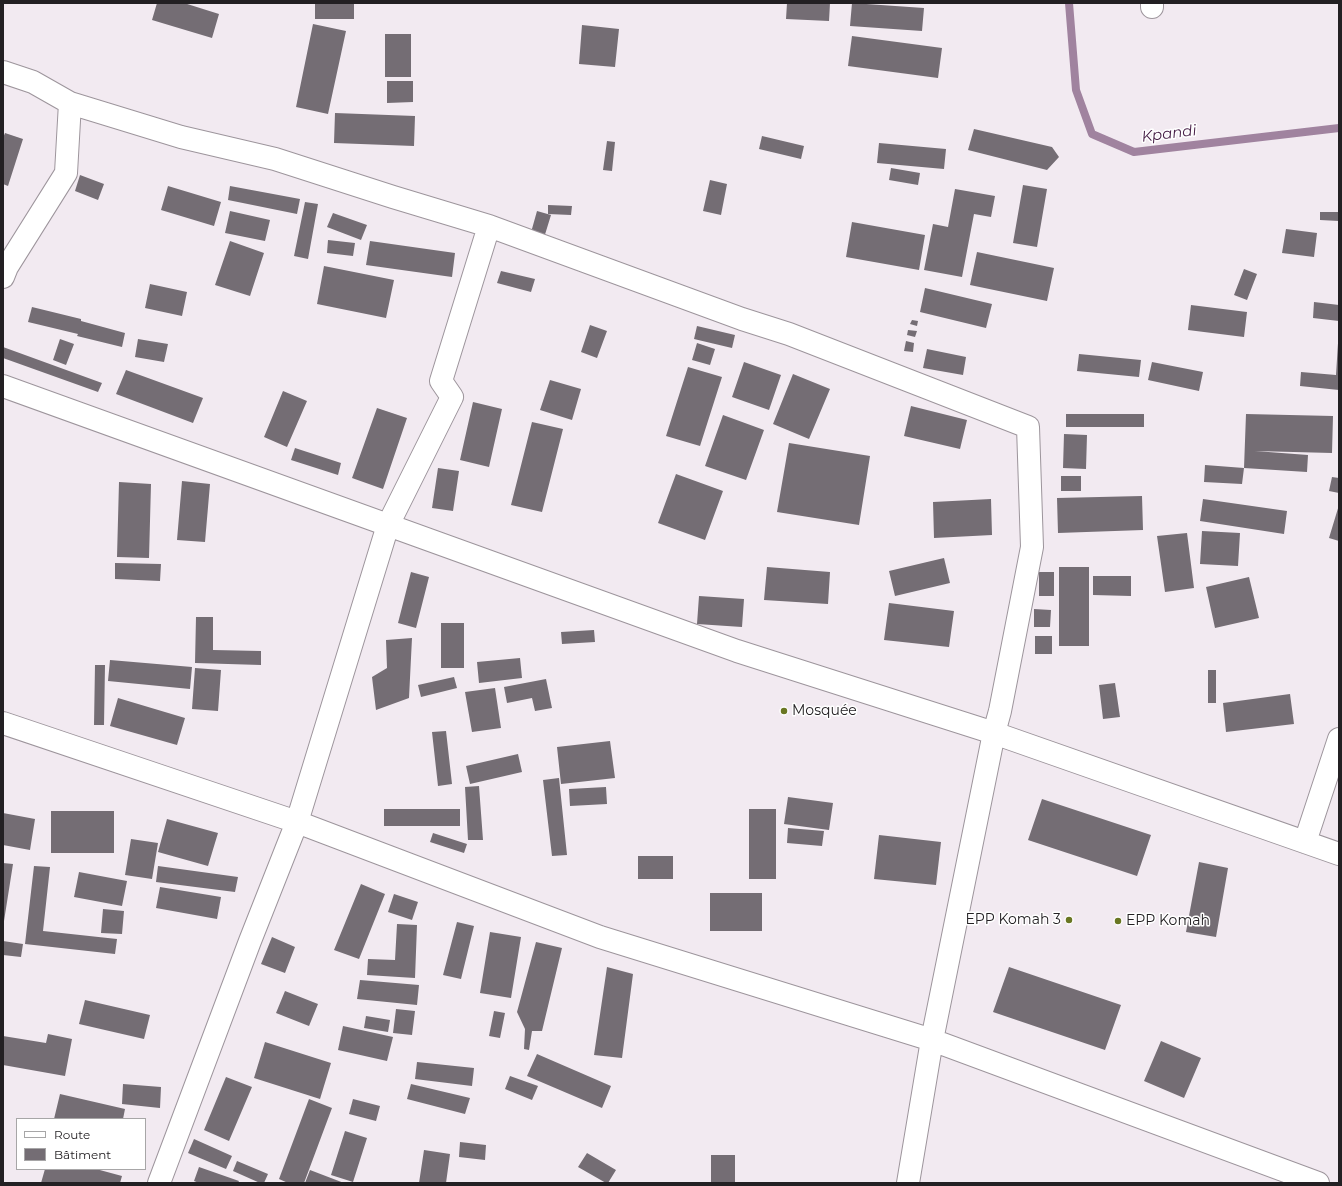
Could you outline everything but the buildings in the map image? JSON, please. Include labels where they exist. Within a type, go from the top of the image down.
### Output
[{"type":"street","points":[[3,72],[33,82],[70,103],[181,137],[275,159],[489,226],[742,319],[789,334],[1028,426],[1032,547],[1000,711],[994,733],[932,1040],[908,1183]]},
{"type":"street","points":[[3,277],[7,267],[66,173],[70,103]]},
{"type":"street","points":[[159,1183],[297,822],[388,525],[452,397],[441,381],[489,226]]},
{"type":"street","points":[[3,386],[737,651],[994,733],[1339,854]]},
{"type":"street","points":[[3,723],[297,822],[600,937],[932,1040],[1318,1183]]},
{"type":"street","points":[[1305,842],[1339,739]]},
{"type":"waterway","name":"Kpandi","points":[[1069,3],[1076,90],[1092,134],[1134,152],[1339,128]]},
{"type":"place","name":"Mosquée","points":[[784,711]]},
{"type":"place","name":"EPP Komah 3","points":[[1069,920]]},
{"type":"place","name":"EPP Komah","points":[[1118,921]]}]
